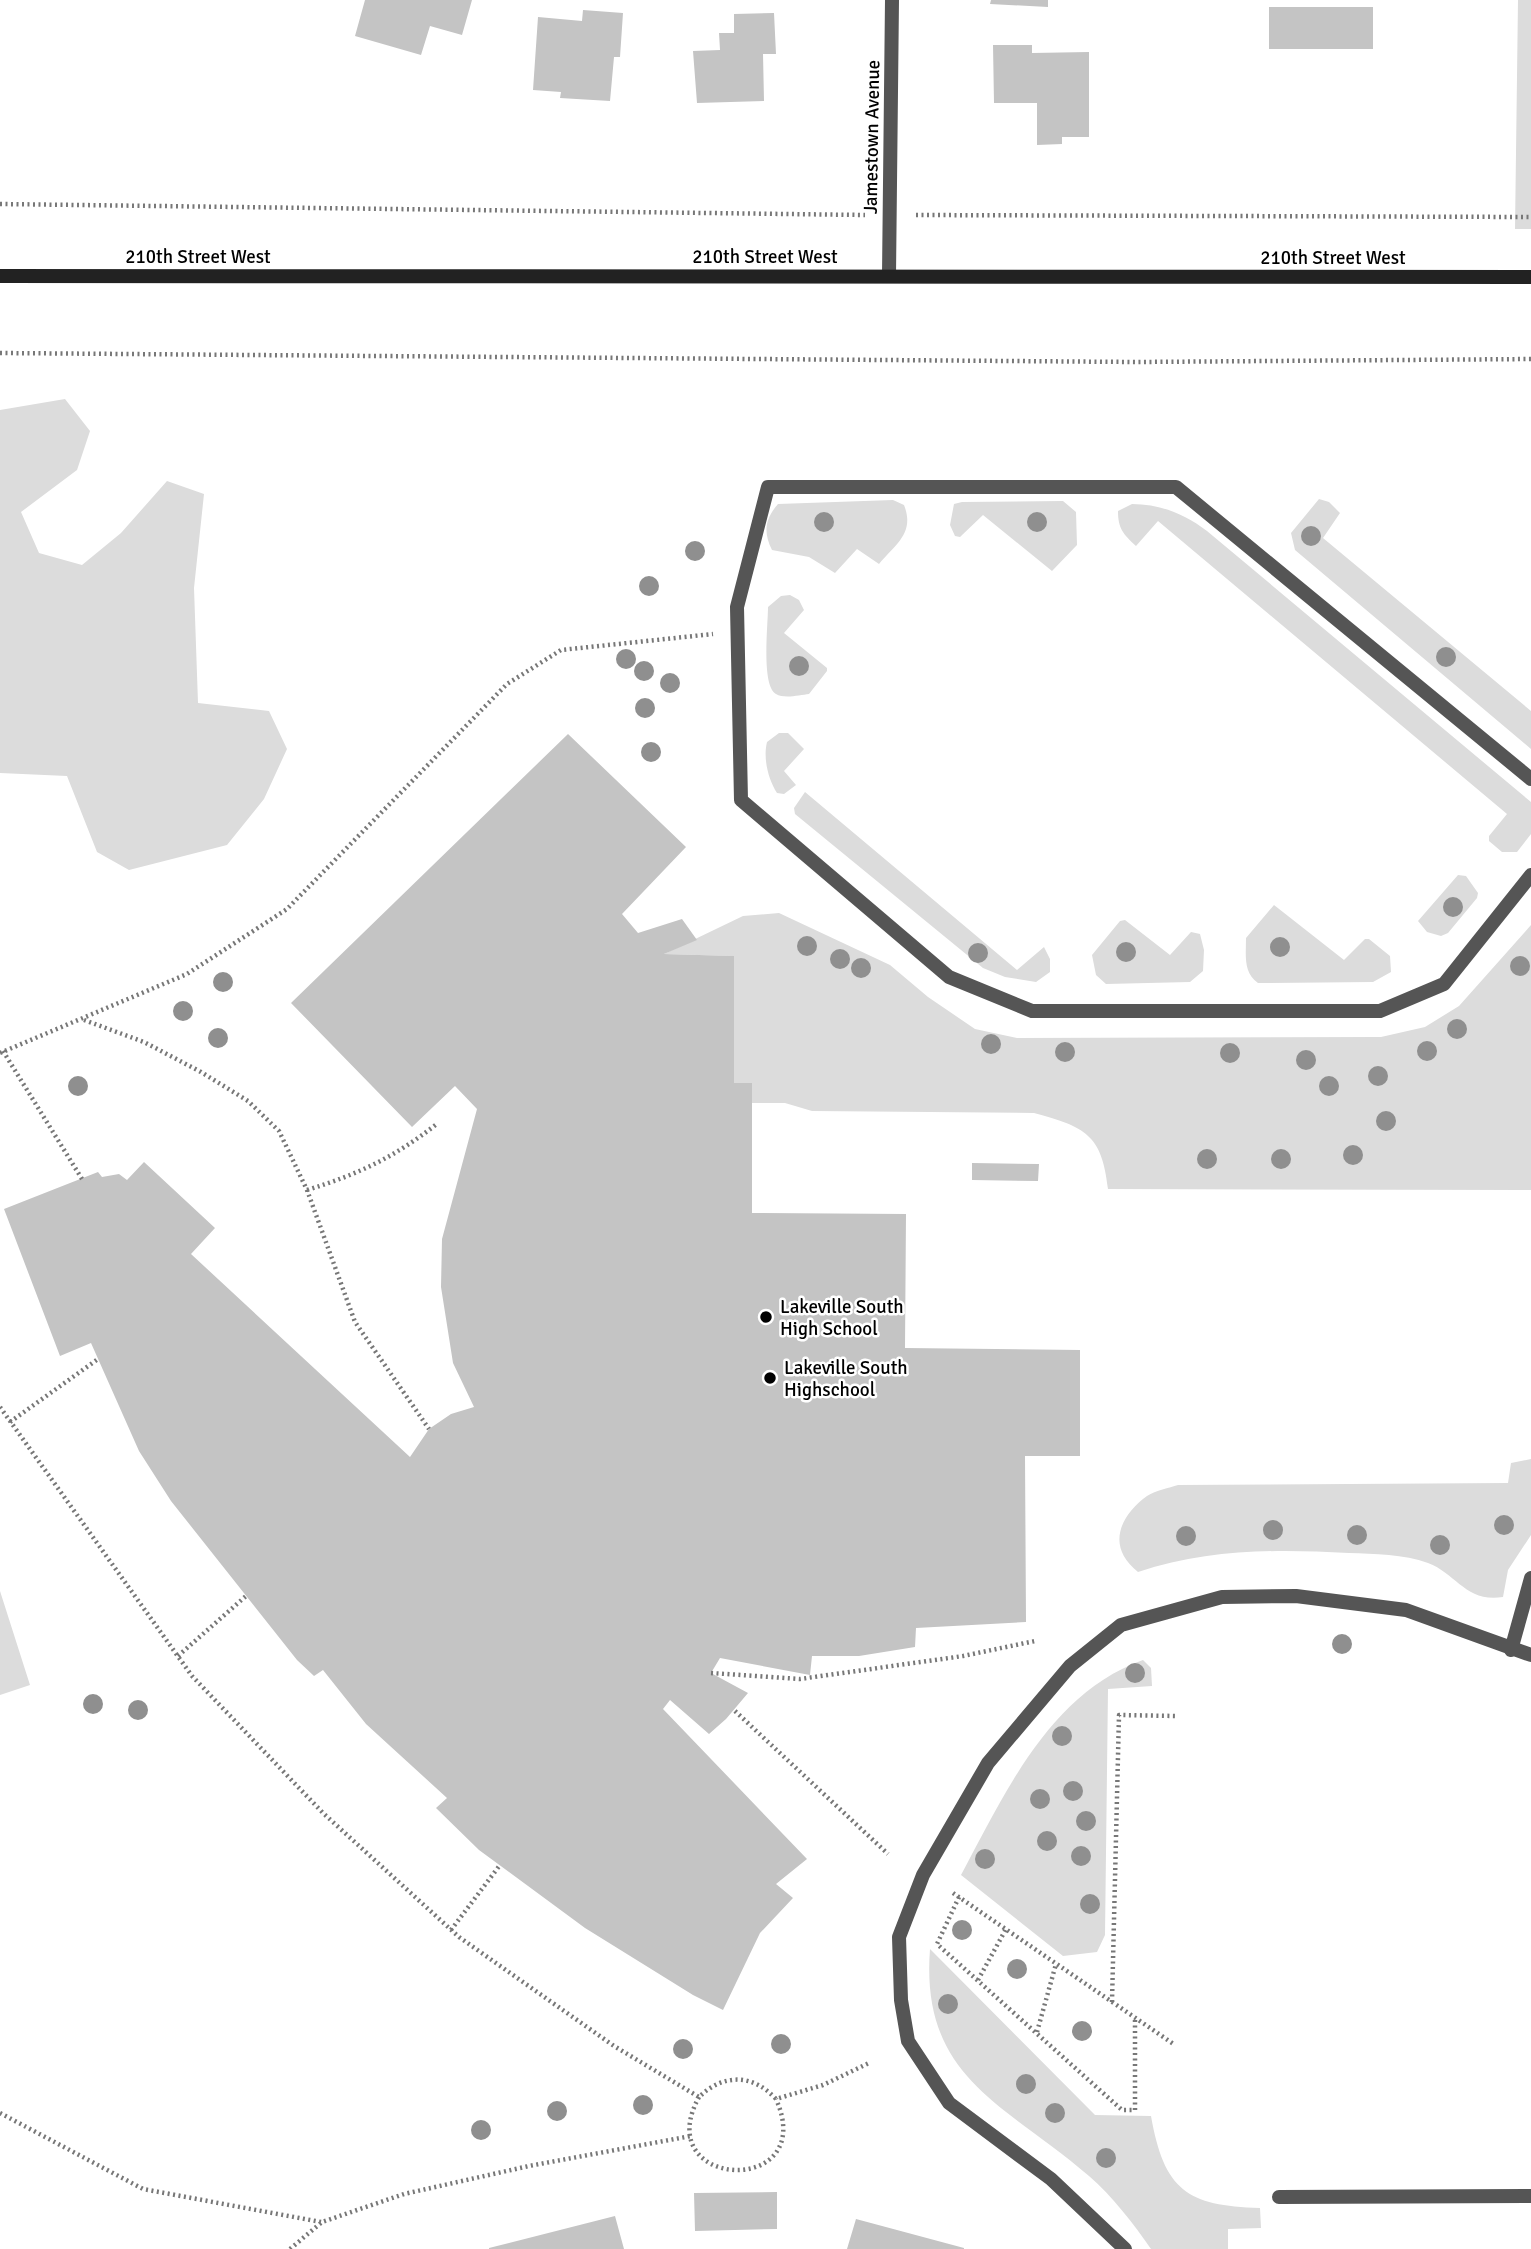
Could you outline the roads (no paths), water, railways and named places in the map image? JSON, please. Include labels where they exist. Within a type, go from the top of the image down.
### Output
[{"type":"street","name":"Jamestown Avenue","points":[[889,275],[892,0]]},
{"type":"street","name":"210th Street West","points":[[0,276],[1531,276]]},
{"type":"street","points":[[1531,779],[1176,487],[768,487],[737,607],[741,800],[949,977],[1032,1011],[1380,1011],[1444,984],[1531,875]]},
{"type":"street","points":[[1511,1650],[1531,1578]]},
{"type":"street","points":[[1125,2249],[1051,2179],[949,2104],[908,2041],[901,2000],[899,1937],[922,1875],[988,1763],[1070,1666],[1121,1625],[1222,1597],[1296,1596],[1406,1611],[1531,1655]]},
{"type":"street","points":[[1279,2197],[1531,2196]]},
{"type":"place","name":"Lakeville South High School","points":[[766,1317]]},
{"type":"place","name":"Lakeville South Highschool","points":[[770,1378]]}]
